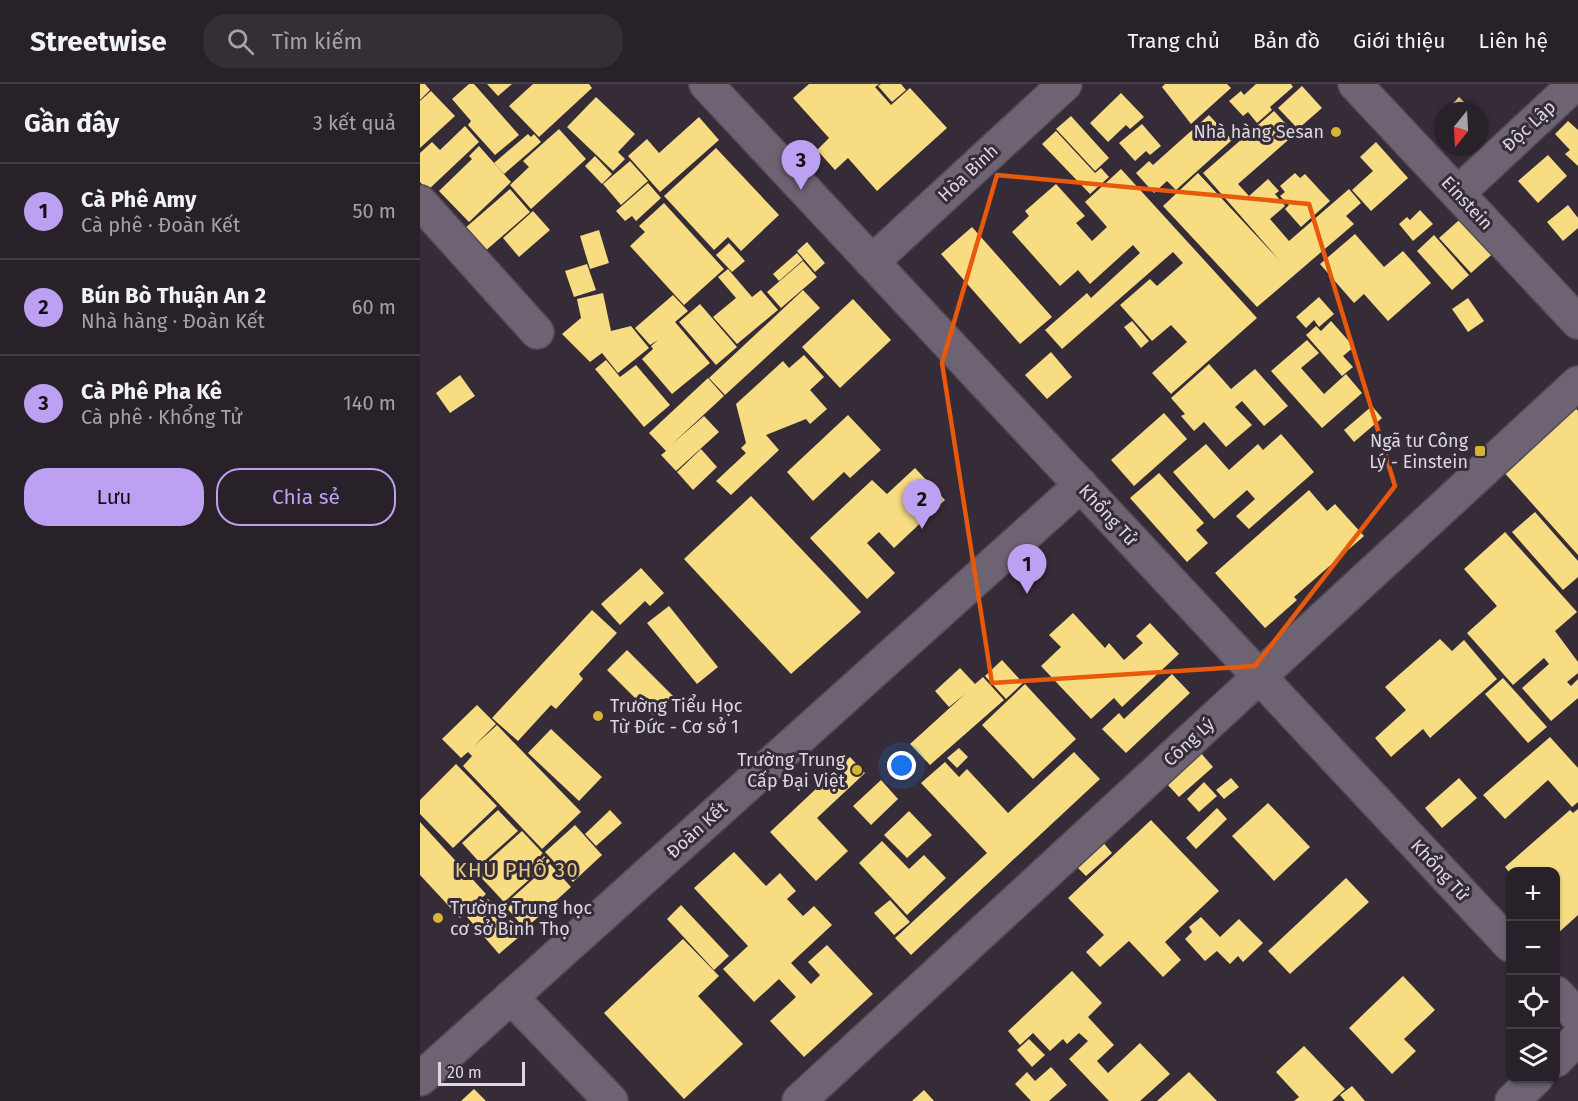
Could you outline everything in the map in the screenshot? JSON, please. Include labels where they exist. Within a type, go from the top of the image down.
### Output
[{"type":"street","name":"Khổng Tử","points":[[706,84],[1506,941]]},
{"type":"street","name":"Hòa Bình","points":[[872,262],[1065,84]]},
{"type":"street","name":"Einstein","points":[[1356,84],[1578,322]]},
{"type":"street","name":"Độc Lập","points":[[1458,193],[1575,84]]},
{"type":"street","points":[[420,202],[537,332]]},
{"type":"street","name":"Công Lý","points":[[799,1101],[1578,383]]},
{"type":"street","name":"Đoàn Kết","points":[[420,1079],[1081,485]]},
{"type":"street","points":[[1560,997],[1578,1017]]},
{"type":"street","points":[[511,998],[611,1101]]},
{"type":"street","points":[[1560,1056],[1578,1038]]},
{"type":"street","points":[[1512,1101],[1531,1083]]},
{"type":"highlighted area","points":[[997,175],[1309,204],[1395,486],[1255,666],[992,683],[942,363]]},
{"type":"building","points":[[420,84],[425,84],[430,90],[420,100]]},
{"type":"building","points":[[469,84],[474,84],[519,135],[495,155],[468,125],[471,121],[452,99]]},
{"type":"building","points":[[487,84],[512,84],[498,96]]},
{"type":"building","points":[[533,84],[589,84],[592,88],[539,137],[509,106]]},
{"type":"building","points":[[809,84],[879,84],[875,87],[891,105],[910,88],[947,128],[877,191],[848,158],[835,170],[817,150],[829,138],[793,98]]},
{"type":"building","points":[[901,84],[906,90],[892,102],[878,86]]},
{"type":"building","points":[[1165,84],[1227,84],[1231,88],[1191,124],[1162,87]]},
{"type":"building","points":[[1256,84],[1291,84],[1293,87],[1270,107],[1272,110],[1257,123],[1248,112],[1243,116],[1229,101],[1241,91],[1244,95]]},
{"type":"building","points":[[1302,86],[1322,108],[1298,129],[1278,108]]},
{"type":"building","points":[[431,91],[455,116],[420,148],[420,101]]},
{"type":"building","points":[[1121,93],[1144,117],[1130,129],[1126,125],[1108,142],[1090,123]]},
{"type":"building","points":[[596,97],[635,134],[618,152],[625,159],[613,171],[567,127]]},
{"type":"building","points":[[1459,97],[1464,102],[1454,102]]},
{"type":"building","points":[[1274,111],[1295,134],[1238,184],[1249,196],[1268,179],[1279,191],[1275,194],[1285,206],[1270,219],[1289,241],[1349,189],[1361,203],[1346,216],[1354,224],[1257,307],[1163,206],[1198,173],[1280,261],[1203,173]]},
{"type":"building","points":[[1209,115],[1232,140],[1176,190],[1167,181],[1154,193],[1136,173],[1149,161],[1153,165]]},
{"type":"building","points":[[1071,116],[1109,158],[1095,171],[1056,129]]},
{"type":"building","points":[[699,117],[719,140],[660,192],[628,156],[647,139],[659,153]]},
{"type":"building","points":[[1568,121],[1578,130],[1578,166],[1565,154],[1570,150],[1555,134]]},
{"type":"building","points":[[1142,124],[1161,146],[1150,155],[1146,151],[1135,161],[1119,143]]},
{"type":"building","points":[[465,126],[479,142],[428,190],[420,182],[420,153],[432,142],[440,150]]},
{"type":"building","points":[[559,129],[586,159],[531,209],[510,185],[529,167],[523,161]]},
{"type":"building","points":[[1056,131],[1095,173],[1101,168],[1109,177],[1090,194],[1042,144]]},
{"type":"building","points":[[528,134],[531,137],[534,134],[541,142],[504,174],[494,163]]},
{"type":"building","points":[[1376,142],[1408,178],[1371,211],[1352,190],[1373,171],[1360,157]]},
{"type":"building","points":[[479,146],[511,182],[469,222],[439,191],[472,159],[469,156]]},
{"type":"building","points":[[716,148],[779,215],[741,251],[728,237],[714,250],[664,196]]},
{"type":"building","points":[[1548,155],[1567,176],[1538,203],[1518,181]]},
{"type":"building","points":[[595,156],[612,174],[602,184],[585,166]]},
{"type":"building","points":[[630,161],[648,181],[621,205],[603,184]]},
{"type":"building","points":[[1121,169],[1257,318],[1171,394],[1152,373],[1187,342],[1171,325],[1152,341],[1120,305],[1150,279],[1157,286],[1183,263],[1173,252],[1062,349],[1045,330],[1087,293],[1091,298],[1140,253],[1133,245],[1090,284],[1078,270],[1060,286],[1012,232],[1029,216],[1025,211],[1056,184],[1085,216],[1076,223],[1092,241],[1107,227],[1085,202]]},
{"type":"building","points":[[1295,173],[1300,178],[1305,174],[1330,201],[1301,227],[1285,209],[1289,205],[1280,196],[1285,192],[1280,186]]},
{"type":"building","points":[[648,183],[661,198],[636,221],[632,216],[625,221],[616,211]]},
{"type":"building","points":[[510,189],[530,212],[484,252],[464,229]]},
{"type":"building","points":[[664,203],[724,269],[684,305],[630,246],[645,232],[639,226]]},
{"type":"building","points":[[1568,205],[1578,218],[1578,228],[1563,241],[1547,222]]},
{"type":"building","points":[[1420,210],[1433,224],[1413,241],[1399,224],[1407,217],[1410,220]]},
{"type":"building","points":[[533,211],[550,230],[519,257],[503,238]]},
{"type":"building","points":[[1466,214],[1498,249],[1471,273],[1439,238]]},
{"type":"building","points":[[972,227],[1052,317],[1020,344],[941,254]]},
{"type":"building","points":[[599,230],[609,263],[590,269],[580,236]]},
{"type":"building","points":[[1355,234],[1384,267],[1403,251],[1431,283],[1388,321],[1364,294],[1354,303],[1320,264]]},
{"type":"building","points":[[1434,235],[1469,275],[1452,290],[1417,251]]},
{"type":"building","points":[[807,242],[825,263],[815,272],[797,251]]},
{"type":"building","points":[[729,243],[745,261],[732,272],[716,255]]},
{"type":"building","points":[[797,253],[803,260],[779,281],[773,274]]},
{"type":"building","points":[[803,261],[817,277],[781,308],[767,292]]},
{"type":"building","points":[[587,264],[596,290],[574,297],[565,271]]},
{"type":"building","points":[[728,269],[752,297],[761,290],[778,310],[737,344],[713,317],[736,298],[718,277]]},
{"type":"building","points":[[803,290],[820,308],[725,395],[709,378]]},
{"type":"building","points":[[603,293],[611,331],[631,326],[649,348],[618,373],[602,353],[590,362],[562,334],[581,318],[577,299]]},
{"type":"building","points":[[673,295],[688,311],[675,322],[710,363],[672,394],[642,359],[653,349],[651,346],[658,340],[650,345],[635,328]]},
{"type":"building","points":[[1319,297],[1334,314],[1319,327],[1314,320],[1306,328],[1296,317]]},
{"type":"building","points":[[1468,298],[1484,321],[1468,332],[1452,309]]},
{"type":"building","points":[[853,299],[891,340],[840,388],[802,347]]},
{"type":"building","points":[[700,304],[737,347],[716,365],[679,322]]},
{"type":"building","points":[[1132,321],[1149,341],[1141,348],[1124,327]]},
{"type":"building","points":[[1331,321],[1354,347],[1343,356],[1353,367],[1342,376],[1306,335],[1316,326],[1321,331]]},
{"type":"building","points":[[1307,340],[1319,353],[1301,368],[1324,394],[1346,374],[1362,393],[1322,428],[1271,371]]},
{"type":"building","points":[[1051,352],[1072,377],[1047,399],[1025,375]]},
{"type":"building","points":[[804,355],[824,377],[810,390],[827,409],[810,424],[806,419],[766,435],[779,450],[731,495],[716,481],[746,453],[741,448],[746,443],[736,404],[783,361],[789,368]]},
{"type":"building","points":[[606,360],[620,377],[636,365],[670,405],[644,427],[595,369]]},
{"type":"building","points":[[1209,364],[1231,389],[1255,369],[1288,406],[1264,426],[1242,401],[1235,407],[1252,425],[1226,447],[1204,422],[1194,431],[1181,416],[1185,414],[1171,398]]},
{"type":"building","points":[[460,375],[475,396],[450,413],[436,393]]},
{"type":"building","points":[[708,378],[724,396],[671,445],[704,416],[719,432],[676,471],[661,455],[666,451],[649,433]]},
{"type":"building","points":[[1372,406],[1382,418],[1354,442],[1344,430]]},
{"type":"building","points":[[1574,406],[1578,411],[1578,555],[1502,470]]},
{"type":"building","points":[[1164,413],[1187,439],[1134,486],[1111,460]]},
{"type":"building","points":[[848,415],[881,450],[850,478],[844,472],[813,501],[787,472]]},
{"type":"building","points":[[1281,434],[1314,472],[1249,529],[1236,516],[1255,499],[1247,490],[1214,519],[1173,472],[1206,444],[1229,470],[1258,444],[1263,450]]},
{"type":"building","points":[[701,449],[717,467],[693,490],[677,472]]},
{"type":"building","points":[[915,468],[945,500],[894,548],[879,532],[867,543],[895,573],[867,599],[810,538],[872,480],[887,494]]},
{"type":"building","points":[[1159,473],[1204,523],[1196,530],[1208,543],[1187,562],[1130,498]]},
{"type":"building","points":[[1309,490],[1327,511],[1335,504],[1364,536],[1294,597],[1297,600],[1265,628],[1215,573]]},
{"type":"building","points":[[751,496],[861,612],[791,674],[684,559]]},
{"type":"building","points":[[1535,512],[1578,561],[1578,577],[1563,590],[1512,532]]},
{"type":"building","points":[[1505,532],[1577,612],[1555,631],[1578,662],[1578,673],[1567,682],[1571,686],[1578,679],[1578,698],[1551,721],[1522,688],[1549,664],[1544,658],[1513,685],[1467,633],[1497,606],[1464,569]]},
{"type":"building","points":[[641,568],[664,593],[650,606],[645,601],[620,625],[601,604]]},
{"type":"building","points":[[669,606],[718,667],[697,684],[647,623]]},
{"type":"building","points":[[592,610],[617,633],[579,674],[583,679],[556,709],[551,705],[518,741],[492,718]]},
{"type":"building","points":[[1073,613],[1105,648],[1109,643],[1124,660],[1143,643],[1136,636],[1150,623],[1179,654],[1122,707],[1114,698],[1091,719],[1041,666],[1061,647],[1049,635]]},
{"type":"building","points":[[1440,639],[1452,651],[1464,640],[1497,679],[1430,738],[1423,729],[1391,757],[1375,738],[1406,710],[1385,687]]},
{"type":"building","points":[[627,650],[673,696],[653,716],[607,670]]},
{"type":"building","points":[[1002,660],[1023,683],[1006,699],[985,676]]},
{"type":"building","points":[[960,668],[975,684],[983,677],[1004,700],[930,765],[910,744],[965,694],[949,707],[935,691]]},
{"type":"building","points":[[1172,674],[1190,693],[1126,753],[1102,729],[1119,713],[1124,719]]},
{"type":"building","points":[[1503,678],[1547,727],[1528,743],[1485,694]]},
{"type":"building","points":[[1025,684],[1076,739],[1033,779],[982,725]]},
{"type":"building","points":[[477,705],[496,724],[474,746],[497,725],[581,812],[542,849],[463,766],[472,756],[468,752],[461,758],[442,739]]},
{"type":"building","points":[[551,729],[602,777],[579,801],[528,753]]},
{"type":"building","points":[[1550,737],[1578,768],[1578,802],[1572,807],[1548,780],[1505,819],[1483,795]]},
{"type":"building","points":[[959,748],[968,757],[957,768],[947,758]]},
{"type":"building","points":[[1074,752],[1100,779],[911,955],[895,938],[987,853],[921,783],[945,762],[959,777],[967,769],[1008,813]]},
{"type":"building","points":[[1200,752],[1213,767],[1179,797],[1166,783]]},
{"type":"building","points":[[850,757],[865,773],[817,818],[848,851],[816,881],[770,832]]},
{"type":"building","points":[[456,764],[497,806],[453,848],[420,814],[420,800]]},
{"type":"building","points":[[1231,778],[1239,787],[1224,799],[1216,790]]},
{"type":"building","points":[[1459,778],[1477,798],[1442,828],[1425,808]]},
{"type":"building","points":[[881,780],[898,799],[871,825],[853,806]]},
{"type":"building","points":[[1204,782],[1217,796],[1199,812],[1187,799]]},
{"type":"building","points":[[1268,803],[1310,847],[1274,881],[1232,836]]},
{"type":"building","points":[[1217,808],[1227,819],[1196,849],[1186,838]]},
{"type":"building","points":[[1578,809],[1578,915],[1560,931],[1560,867],[1505,867],[1570,810],[1573,813]]},
{"type":"building","points":[[498,810],[518,831],[481,864],[462,843]]},
{"type":"building","points":[[610,810],[622,823],[596,846],[585,834]]},
{"type":"building","points":[[909,811],[932,835],[907,858],[884,835]]},
{"type":"building","points":[[1151,820],[1219,891],[1165,942],[1181,960],[1163,977],[1129,941],[1100,967],[1086,952],[1104,935],[1068,898]]},
{"type":"building","points":[[420,822],[486,894],[460,918],[420,875]]},
{"type":"building","points":[[575,825],[602,855],[573,882],[545,852]]},
{"type":"building","points":[[522,831],[550,861],[504,902],[476,872]]},
{"type":"building","points":[[1101,840],[1112,853],[1086,876],[1074,864]]},
{"type":"building","points":[[882,841],[909,869],[924,855],[946,878],[907,915],[859,863]]},
{"type":"building","points":[[734,852],[766,886],[780,873],[796,891],[787,899],[803,916],[814,906],[832,925],[791,963],[811,984],[820,975],[808,962],[827,945],[873,994],[804,1057],[770,1021],[796,997],[779,979],[754,1002],[723,969],[748,946],[694,888]]},
{"type":"building","points":[[550,864],[571,887],[525,929],[504,905]]},
{"type":"building","points":[[1346,878],[1369,902],[1290,974],[1268,951]]},
{"type":"building","points":[[488,899],[520,936],[499,954],[467,917]]},
{"type":"building","points":[[890,900],[910,922],[894,935],[874,913]]},
{"type":"building","points":[[681,905],[729,956],[714,970],[667,919]]},
{"type":"building","points":[[1201,917],[1220,937],[1239,919],[1263,943],[1243,962],[1238,956],[1230,964],[1217,951],[1205,961],[1185,939],[1192,932],[1189,927]]},
{"type":"building","points":[[683,939],[719,976],[698,996],[743,1044],[684,1099],[604,1013]]},
{"type":"building","points":[[1072,971],[1102,1003],[1088,1017],[1114,1045],[1097,1061],[1108,1073],[1140,1043],[1170,1074],[1140,1101],[1109,1101],[1069,1059],[1088,1041],[1079,1033],[1067,1044],[1063,1039],[1050,1051],[1033,1033],[1020,1045],[1008,1031]]},
{"type":"building","points":[[1403,976],[1435,1010],[1404,1039],[1416,1051],[1392,1074],[1349,1028]]},
{"type":"building","points":[[1029,1039],[1045,1055],[1032,1067],[1017,1050]]},
{"type":"building","points":[[1304,1046],[1345,1089],[1332,1101],[1294,1101],[1299,1097],[1276,1072]]},
{"type":"building","points":[[1051,1067],[1067,1085],[1049,1101],[1031,1101],[1015,1084],[1027,1072],[1035,1081]]},
{"type":"building","points":[[1189,1072],[1217,1101],[1157,1101]]},
{"type":"building","points":[[1352,1086],[1365,1101],[1345,1101],[1340,1095]]},
{"type":"building","points":[[474,1089],[486,1101],[461,1101]]},
{"type":"building","points":[[924,1090],[934,1101],[912,1101]]},
{"type":"place","name":"Nhà hàng Sesan","points":[[1336,132]]},
{"type":"place","name":"Cà Phê Pha Kê","points":[[801,190]]},
{"type":"place","name":"Ngã tư Công Lý - Einstein","points":[[1480,451]]},
{"type":"place","name":"Bún Bò Thuận An 2","points":[[922,529]]},
{"type":"place","name":"Cà Phê Amy","points":[[1027,594]]},
{"type":"place","name":"Trường Tiểu Học Từ Đức - Cơ sở 1","points":[[598,716]]},
{"type":"place","name":"Trường Trung Cấp Đại Việt","points":[[857,770]]},
{"type":"place","name":"Trường Trung học cơ sở Bình Thọ","points":[[438,918]]},
{"type":"district","name":"KHU PHỐ 30","points":[[517,870]]}]
